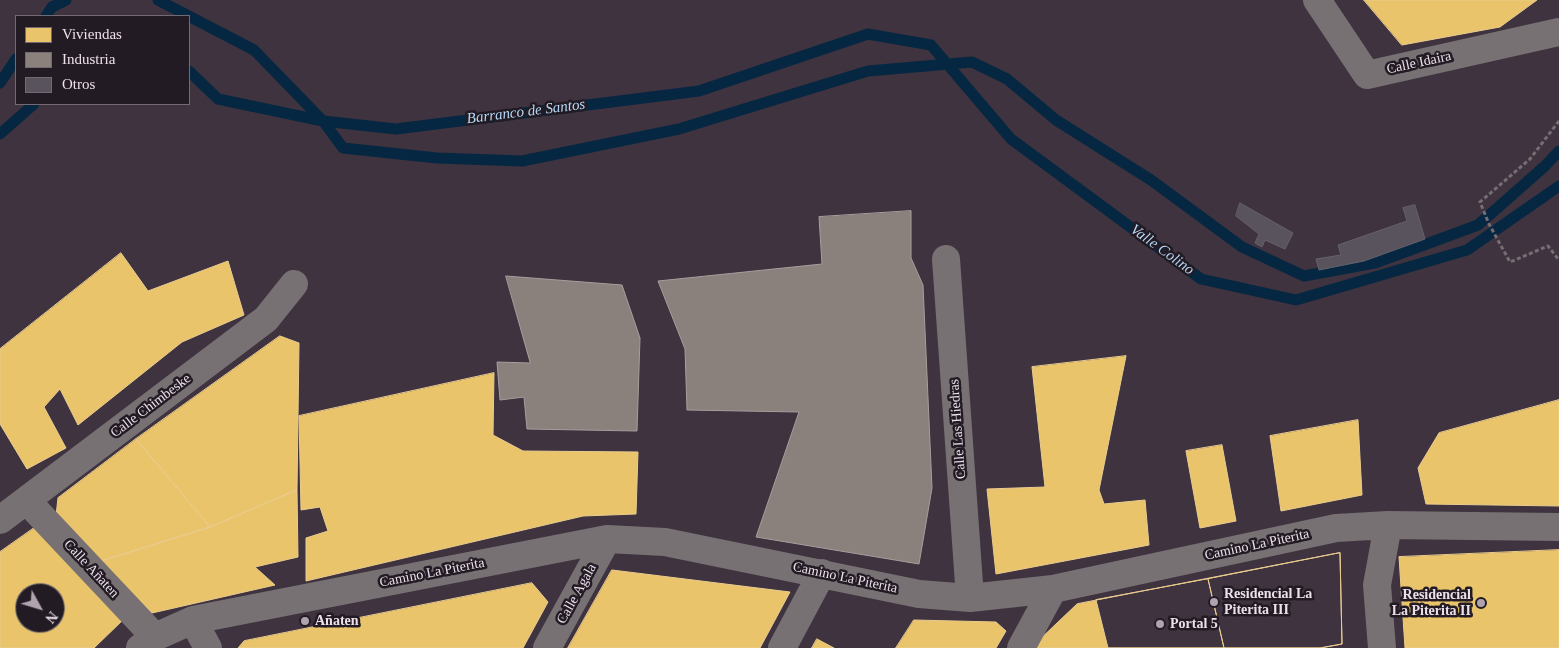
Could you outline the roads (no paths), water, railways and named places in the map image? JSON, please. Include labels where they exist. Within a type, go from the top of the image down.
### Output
[{"type":"street","name":"Calle Idaira","points":[[1316,0],[1367,75],[1559,32]]},
{"type":"street","name":"Calle Las Hiedras","points":[[946,259],[970,598]]},
{"type":"street","name":"Calle Chimbeske","points":[[0,520],[266,318],[294,284]]},
{"type":"street","name":"Calle Añaten","points":[[27,501],[147,643]]},
{"type":"street","name":"Camino La Piterita","points":[[147,643],[193,620],[607,539],[666,542],[919,594],[970,598],[1053,589],[1336,528],[1388,525],[1559,528]]},
{"type":"street","points":[[1382,648],[1377,585],[1388,525]]},
{"type":"street","name":"Calle Agala","points":[[547,648],[607,539]]},
{"type":"street","points":[[782,648],[822,573]]},
{"type":"street","points":[[1021,648],[1053,589]]},
{"type":"street","points":[[193,620],[208,648]]},
{"type":"waterway","points":[[47,15],[52,7],[66,0]]},
{"type":"waterway","points":[[158,0],[187,15]]},
{"type":"waterway","points":[[190,17],[254,50],[323,121],[343,148],[437,158],[522,161],[679,129],[868,71],[972,62],[1007,79],[1056,120],[1151,180],[1242,247],[1304,276],[1375,263],[1478,225],[1545,166],[1559,151]]},
{"type":"waterway","name":"Valle Colino","points":[[190,72],[218,99],[323,121],[396,129],[699,91],[868,34],[931,45],[1011,139],[1201,279],[1296,300],[1467,250],[1559,186]]},
{"type":"waterway","points":[[0,83],[15,60]]},
{"type":"waterway","name":"Barranco de Santos","points":[[0,134],[33,105]]},
{"type":"place","name":"Residencial La Piterita III","points":[[1214,602]]},
{"type":"place","name":"Residencial La Piterita II","points":[[1481,603]]},
{"type":"place","name":"Añaten","points":[[305,621]]},
{"type":"place","name":"Portal 5","points":[[1160,624]]}]
